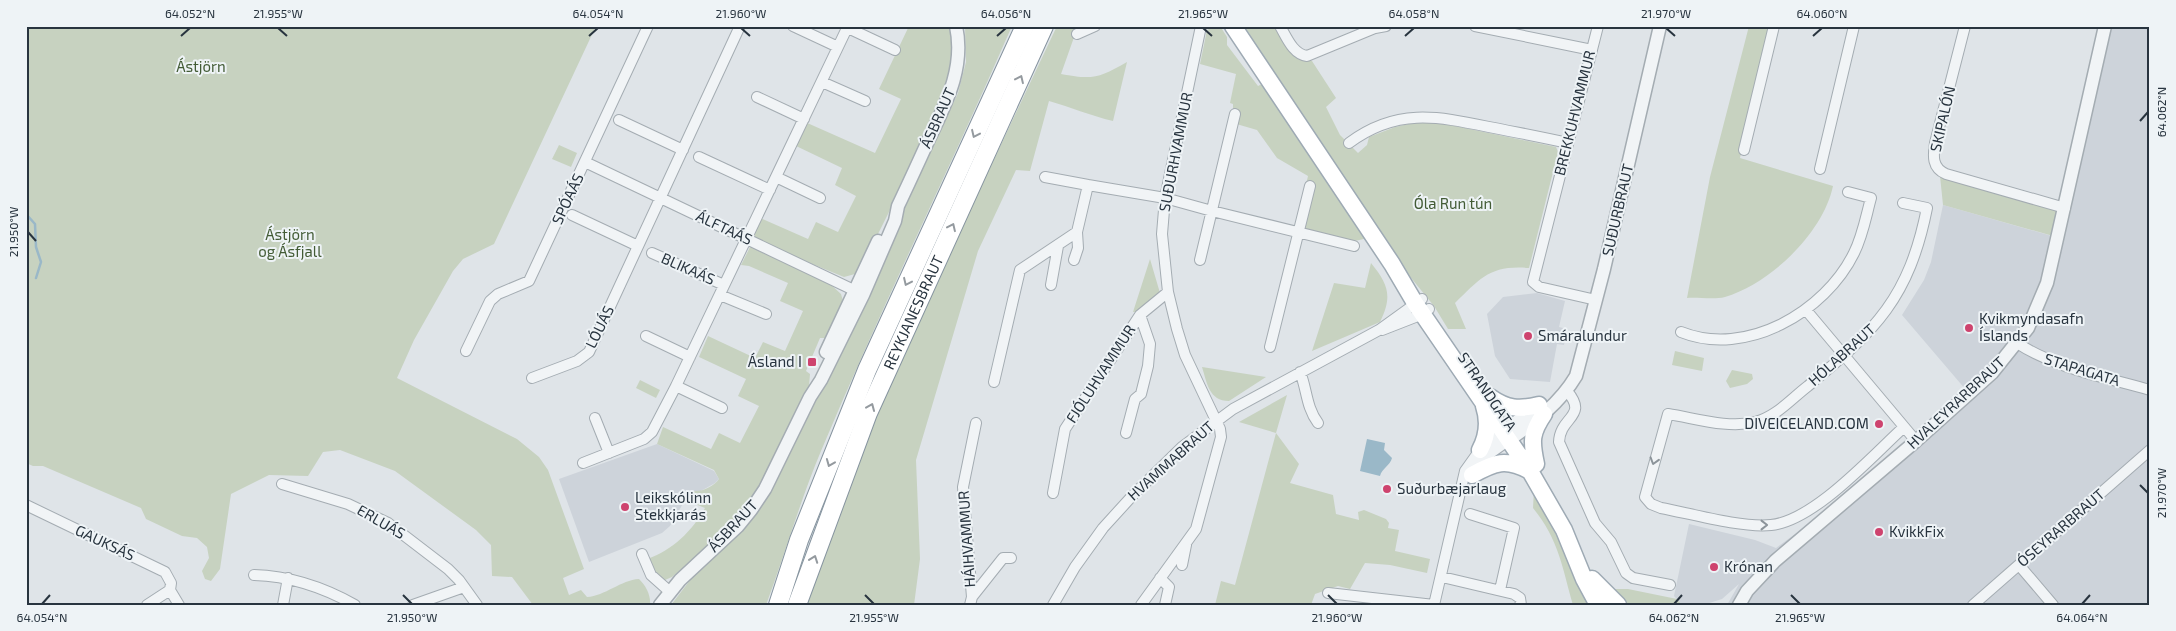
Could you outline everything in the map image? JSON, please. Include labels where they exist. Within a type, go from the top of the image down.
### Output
[{"type":"highway","name":"REYKJANESBRAUT","points":[[778,605],[800,540],[867,370],[1025,26]]},
{"type":"highway","name":"REYKJANESBRAUT","points":[[797,605],[868,413],[1044,26]]},
{"type":"main road","name":"STRANDGATA","points":[[1233,26],[1392,264],[1533,468],[1555,496],[1564,530],[1598,605]]},
{"type":"main road","points":[[1467,481],[1488,466],[1500,462],[1533,468],[1532,437],[1542,410],[1512,408],[1485,397]]},
{"type":"main road","points":[[1480,450],[1485,441],[1488,422],[1485,397]]},
{"type":"main road","name":"STRANDGATA","points":[[1576,557],[1594,582],[1618,605]]},
{"type":"street","name":"SPÓAÁS","points":[[466,351],[490,301],[498,294],[529,281],[648,26]]},
{"type":"street","name":"LÓUÁS","points":[[532,378],[577,361],[589,352],[740,26]]},
{"type":"street","points":[[794,26],[838,47]]},
{"type":"street","name":"ÁSBRAUT","points":[[660,605],[669,591],[738,526],[752,510],[765,489],[810,397],[815,379],[858,292],[890,217],[898,206],[947,101],[954,82],[959,50],[956,26]]},
{"type":"street","points":[[1078,34],[1095,26]]},
{"type":"street","name":"SUÐURHVAMMUR","points":[[1141,605],[1196,529],[1204,507],[1221,437],[1216,420],[1184,356],[1168,292],[1162,234],[1165,198],[1201,26]]},
{"type":"street","points":[[1280,26],[1294,50],[1300,55],[1307,56],[1375,28],[1386,26]]},
{"type":"street","points":[[1475,26],[1592,50]]},
{"type":"street","name":"BREKKUHVAMMUR","points":[[1596,300],[1539,286],[1533,282],[1598,26]]},
{"type":"street","name":"SUÐURBRAUT","points":[[1566,393],[1578,369],[1596,300],[1660,26]]},
{"type":"street","points":[[1744,150],[1774,26]]},
{"type":"street","points":[[1820,170],[1854,26]]},
{"type":"street","name":"SKIPALÓN","points":[[1965,26],[1935,143],[1933,156],[1935,164],[1940,171],[1946,174],[2065,208]]},
{"type":"street","name":"HVALEYRARBRAUT","points":[[1739,605],[1747,591],[1775,561],[1916,441],[1992,373],[2017,343],[2033,318],[2047,283],[2106,26]]},
{"type":"street","name":"BLIKAÁS","points":[[583,463],[644,439],[652,432],[676,386],[848,27],[895,50]]},
{"type":"street","points":[[822,82],[865,101]]},
{"type":"street","points":[[757,97],[804,120]]},
{"type":"street","points":[[1200,260],[1235,114]]},
{"type":"street","points":[[1349,143],[1361,134],[1380,126],[1418,116],[1443,117],[1568,143]]},
{"type":"street","points":[[618,120],[683,150]]},
{"type":"street","points":[[699,157],[770,190]]},
{"type":"street","name":"ÁLFTAÁS","points":[[584,162],[858,292]]},
{"type":"street","points":[[776,177],[820,198]]},
{"type":"street","points":[[1045,177],[1165,198],[1354,246]]},
{"type":"street","points":[[1074,260],[1078,248],[1078,232],[1088,185]]},
{"type":"street","points":[[1270,347],[1310,186]]},
{"type":"street","points":[[1681,332],[1704,340],[1730,339],[1760,332],[1806,310],[1843,271],[1863,231],[1871,198],[1848,192]]},
{"type":"street","name":"HÓLABRAUT","points":[[1903,203],[1927,208],[1922,233],[1913,261],[1900,290],[1872,328],[1843,357],[1771,416],[1746,424],[1730,424],[1668,414],[1644,493],[1647,501],[1661,508],[1758,525],[1776,524],[1803,515],[1832,493],[1904,427]]},
{"type":"street","points":[[572,215],[638,246]]},
{"type":"street","points":[[994,382],[1020,270],[1078,232]]},
{"type":"street","points":[[1051,285],[1058,246]]},
{"type":"street","name":"BLIKAÁS","points":[[652,252],[766,314]]},
{"type":"street","name":"FJÓLUHVAMMUR","points":[[1053,493],[1065,429],[1140,315],[1168,292]]},
{"type":"street","name":"HVAMMABRAUT","points":[[1053,605],[1075,567],[1108,522],[1182,447],[1216,420],[1239,405],[1422,306]]},
{"type":"street","points":[[1806,310],[1843,357],[1916,441]]},
{"type":"street","name":"FJÓLUHVAMMUR","points":[[1126,433],[1135,399],[1141,394],[1148,366],[1150,344],[1140,315]]},
{"type":"street","points":[[646,336],[690,357]]},
{"type":"street","name":"STAPAGATA","points":[[2017,343],[2032,353],[2053,362],[2150,390]]},
{"type":"street","points":[[1300,372],[1305,382],[1310,410],[1318,423]]},
{"type":"street","points":[[676,386],[722,408]]},
{"type":"street","points":[[1467,481],[1465,471],[1480,450],[1510,433],[1566,393],[1575,401],[1576,407],[1574,414],[1563,427],[1560,434],[1560,442],[1595,523],[1611,542],[1626,573],[1639,580],[1670,585]]},
{"type":"street","points":[[595,418],[609,453]]},
{"type":"street","name":"HÁIHVAMMUR","points":[[971,601],[963,487],[976,423]]},
{"type":"street","points":[[1328,592],[1434,605],[1467,481],[1485,458],[1510,433]]},
{"type":"street","name":"ÓSEYRARBRAUT","points":[[1972,605],[2150,450]]},
{"type":"street","name":"ERLUÁS","points":[[282,484],[348,504],[373,514],[415,542],[448,569],[477,605]]},
{"type":"street","name":"GAUKSÁS","points":[[26,506],[166,572],[171,583],[170,590],[179,605]]},
{"type":"street","points":[[1470,514],[1514,528],[1500,590]]},
{"type":"street","points":[[1182,565],[1186,541]]},
{"type":"street","points":[[642,554],[651,575],[669,591]]},
{"type":"street","name":"HÁIHVAMMUR","points":[[971,601],[1003,558],[1010,558]]},
{"type":"street","points":[[2019,566],[2053,605]]},
{"type":"street","points":[[254,575],[288,578],[318,586],[355,605]]},
{"type":"street","points":[[1442,577],[1518,596],[1522,601],[1521,605]]},
{"type":"street","points":[[283,605],[288,578]]},
{"type":"street","points":[[1160,578],[1169,587],[1165,605]]},
{"type":"street","points":[[413,605],[464,587]]},
{"type":"street","points":[[147,605],[170,590]]},
{"type":"shaded area","points":[[2105,26],[2150,26],[2150,605],[1727,605],[1739,584],[1722,599],[1703,605],[1682,605],[1674,596],[1689,524],[1755,540],[1776,548],[1847,496],[1966,390],[1902,315],[1924,280],[1931,262],[1943,205],[2052,236]]},
{"type":"shaded area","name":"Smáralundur","points":[[1537,293],[1565,301],[1559,327],[1567,329],[1564,345],[1557,344],[1550,382],[1510,379],[1495,356],[1487,314],[1503,297]]},
{"type":"shaded area","name":"Leikskólinn Stekkjarás","points":[[657,444],[714,471],[719,479],[699,492],[693,491],[685,500],[670,526],[662,533],[589,562],[559,479]]},
{"type":"green space","name":"Ástjörn og Ásfjall","points":[[26,26],[596,26],[494,244],[463,259],[453,271],[414,340],[397,378],[517,439],[539,457],[548,470],[584,569],[563,578],[569,595],[581,590],[587,597],[594,596],[626,582],[639,579],[648,591],[650,605],[533,605],[512,577],[492,576],[491,545],[476,530],[395,471],[340,450],[323,452],[308,476],[269,475],[231,494],[220,569],[211,581],[205,579],[202,571],[209,558],[207,547],[197,538],[182,536],[146,519],[141,508],[43,466],[33,466],[26,463]]},
{"type":"green space","points":[[909,26],[949,26],[952,64],[943,98],[860,270],[855,274],[844,277],[761,243],[752,237],[758,217],[808,239],[816,222],[838,232],[856,196],[835,185],[842,168],[794,145],[805,122],[875,153],[901,99],[879,89]]},
{"type":"green space","points":[[965,26],[1012,26],[867,344],[821,451],[766,605],[671,605],[694,575],[756,513],[777,480],[958,93],[966,62]]},
{"type":"green space","points":[[1057,26],[1078,26],[1061,74],[1081,77],[1096,76],[1127,62],[1113,121],[1049,101],[1030,171],[1016,170],[978,251],[916,460],[920,559],[914,605],[805,605],[858,457],[917,322]]},
{"type":"green space","points":[[1220,26],[1227,37],[1227,45],[1258,86],[1264,83],[1368,238],[1346,243],[1296,228],[1308,176],[1277,158],[1257,130],[1233,123],[1233,104],[1230,103],[1236,74],[1200,64],[1207,30]]},
{"type":"green space","name":"Óla Run tún","points":[[1242,26],[1273,26],[1294,52],[1312,61],[1336,98],[1326,107],[1340,135],[1358,153],[1367,145],[1369,137],[1395,127],[1413,123],[1436,122],[1556,147],[1558,152],[1529,268],[1495,271],[1480,280],[1464,294],[1455,303],[1466,329],[1448,329],[1434,306],[1403,268],[1263,58],[1249,33]]},
{"type":"green space","points":[[1749,26],[1770,26],[1740,158],[1833,186],[1827,204],[1807,238],[1777,268],[1760,280],[1725,297],[1687,298],[1710,177]]},
{"type":"green space","points":[[559,145],[577,153],[571,167],[552,159]]},
{"type":"green space","points":[[1940,176],[2060,202],[2053,236],[1943,205]]},
{"type":"green space","points":[[750,247],[829,283],[841,294],[843,301],[827,338],[820,338],[806,371],[810,374],[809,386],[770,471],[751,503],[733,524],[699,555],[672,577],[665,580],[659,579],[647,559],[673,545],[688,532],[705,508],[685,500],[694,491],[708,488],[719,479],[714,470],[657,444],[663,427],[711,449],[719,433],[740,443],[759,406],[738,396],[746,379],[699,357],[708,336],[755,358],[763,342],[785,351],[803,311],[780,301],[788,283],[749,266],[741,265]]},
{"type":"green space","points":[[1150,259],[1160,293],[1138,312],[1133,312]]},
{"type":"green space","points":[[1371,263],[1385,284],[1387,291],[1386,305],[1380,322],[1312,351],[1334,283],[1365,288]]},
{"type":"green space","points":[[1675,351],[1704,358],[1702,371],[1672,365]]},
{"type":"green space","points":[[1202,367],[1266,377],[1229,401],[1222,400],[1217,398],[1210,390]]},
{"type":"green space","points":[[1732,370],[1752,374],[1753,379],[1747,384],[1730,388],[1726,381]]},
{"type":"green space","points":[[640,380],[660,390],[656,398],[636,388]]},
{"type":"green space","points":[[1287,395],[1276,433],[1239,422]]},
{"type":"green space","points":[[1276,433],[1299,464],[1290,483],[1333,495],[1336,514],[1359,520],[1358,512],[1364,510],[1386,519],[1389,523],[1388,528],[1399,530],[1395,551],[1430,559],[1427,573],[1390,565],[1365,563],[1350,589],[1338,586],[1315,594],[1311,605],[1215,605],[1221,581],[1235,585]]},
{"type":"green space","points":[[1534,489],[1590,605],[1573,605],[1559,554],[1549,531],[1533,508]]},
{"type":"green space","points":[[1613,589],[1628,589],[1677,599],[1682,605],[1624,605]]},
{"type":"water","points":[[1367,439],[1385,443],[1384,450],[1392,458],[1380,476],[1360,471]]},
{"type":"waterway","points":[[26,214],[35,224],[36,247],[41,262],[36,278]]},
{"type":"place","name":"Kvikmyndasafn Íslands","points":[[1969,328]]},
{"type":"place","name":"Smáralundur","points":[[1528,336]]},
{"type":"place","name":"Ásland I","points":[[812,362]]},
{"type":"place","name":"DIVEICELAND.COM","points":[[1879,424]]},
{"type":"place","name":"Suðurbæjarlaug","points":[[1387,489]]},
{"type":"place","name":"Leikskólinn Stekkjarás","points":[[625,507]]},
{"type":"place","name":"KvikkFix","points":[[1879,532]]},
{"type":"place","name":"Krónan","points":[[1714,567]]},
{"type":"park label","name":"Ástjörn","points":[[201,67]]}]
